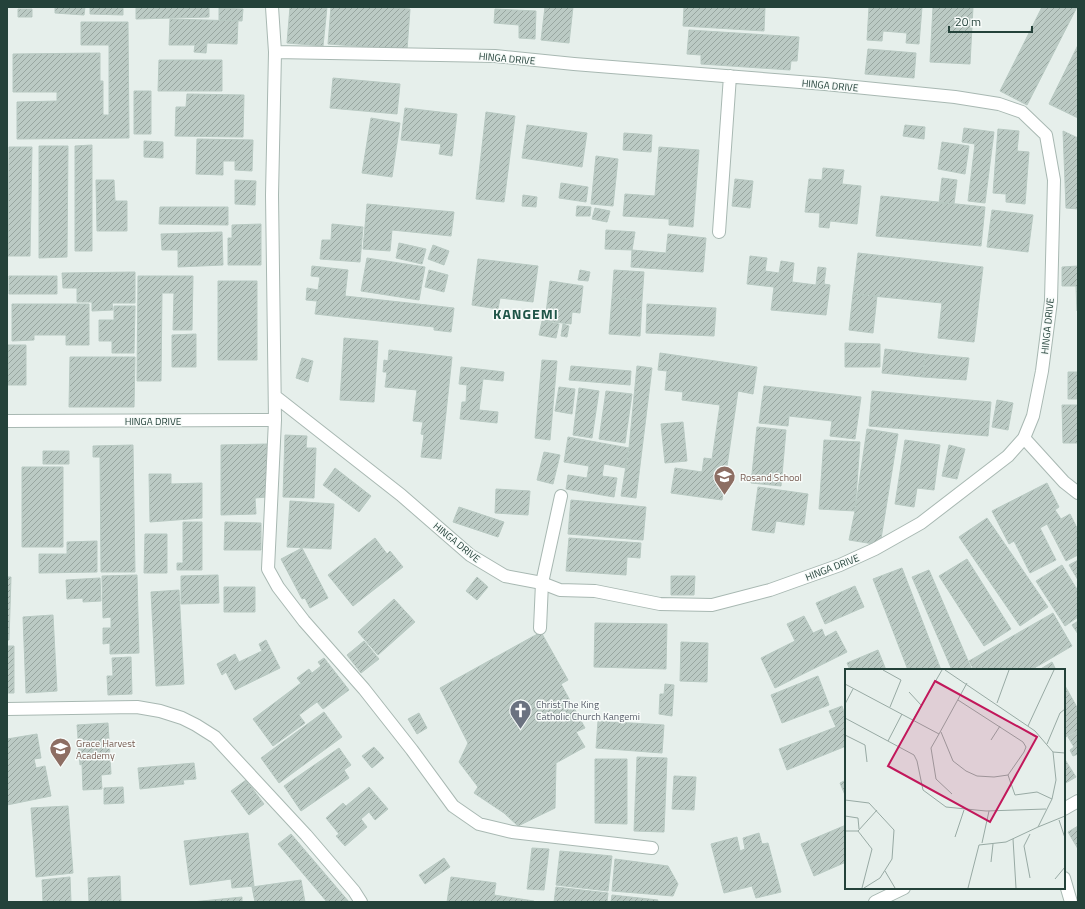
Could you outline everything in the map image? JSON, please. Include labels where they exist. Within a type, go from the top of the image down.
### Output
[{"type":"street","points":[[272,7],[275,52],[272,195],[276,397],[268,570],[278,587],[304,621],[364,689],[412,750],[453,806],[478,824],[512,832],[652,848]]},
{"type":"street","name":"HINGA DRIVE","points":[[275,52],[495,56],[574,64],[825,84],[924,94],[998,104],[1022,112],[1046,135],[1054,180],[1051,301],[1042,371],[1033,416],[1024,438],[1008,456],[914,526],[875,549],[840,565],[770,590],[712,606],[660,604],[596,591],[560,590],[542,583],[505,576],[470,555],[401,494],[276,397]]},
{"type":"street","points":[[719,232],[730,76]]},
{"type":"street","name":"HINGA DRIVE","points":[[7,421],[275,420]]},
{"type":"street","points":[[1024,438],[1064,482],[1078,493]]},
{"type":"street","points":[[540,628],[542,583],[561,496]]},
{"type":"street","points":[[7,709],[137,707],[160,711],[182,718],[196,725],[215,737],[295,823],[354,891],[361,902]]},
{"type":"street","points":[[1065,808],[1078,801]]},
{"type":"street","points":[[1065,881],[1071,902]]},
{"type":"street","points":[[875,902],[902,889]]},
{"type":"building","points":[[55,7],[85,7],[84,15],[55,13]]},
{"type":"building","points":[[90,7],[123,7],[123,15],[90,14]]},
{"type":"building","points":[[136,7],[209,7],[209,17],[136,19]]},
{"type":"building","points":[[290,7],[327,7],[323,46],[287,43]]},
{"type":"building","points":[[331,7],[385,7],[410,9],[407,50],[328,44]]},
{"type":"building","points":[[545,7],[573,7],[569,43],[541,40]]},
{"type":"building","points":[[684,7],[765,7],[764,31],[683,26]]},
{"type":"building","points":[[869,7],[922,7],[919,44],[906,43],[907,33],[883,31],[882,41],[867,40]]},
{"type":"building","points":[[933,7],[973,7],[970,64],[930,62]]},
{"type":"building","points":[[1042,7],[1077,7],[1027,105],[1000,91]]},
{"type":"building","points":[[219,8],[243,9],[242,21],[219,20]]},
{"type":"building","points":[[18,9],[32,9],[32,17],[18,17]]},
{"type":"building","points":[[495,9],[536,11],[535,39],[519,38],[519,25],[494,23]]},
{"type":"building","points":[[170,19],[238,21],[237,44],[207,43],[206,53],[194,52],[195,45],[169,45]]},
{"type":"building","points":[[81,22],[128,22],[129,138],[17,139],[17,102],[57,101],[57,92],[13,92],[13,54],[100,53],[100,81],[103,81],[103,115],[109,115],[109,45],[81,45]]},
{"type":"building","points":[[689,30],[799,37],[797,61],[791,61],[790,70],[701,64],[701,55],[687,54]]},
{"type":"building","points":[[1078,45],[1078,118],[1049,104]]},
{"type":"building","points":[[868,49],[916,53],[914,78],[865,74]]},
{"type":"building","points":[[159,60],[222,60],[222,91],[158,91]]},
{"type":"building","points":[[333,78],[400,84],[397,114],[330,108]]},
{"type":"building","points":[[134,91],[151,91],[151,134],[134,134]]},
{"type":"building","points":[[187,94],[244,95],[243,137],[175,136],[176,107],[186,107]]},
{"type":"building","points":[[405,108],[457,114],[452,156],[439,154],[441,144],[401,140]]},
{"type":"building","points":[[486,112],[515,116],[504,202],[476,199]]},
{"type":"building","points":[[371,118],[400,123],[392,177],[362,173]]},
{"type":"building","points":[[527,125],[587,133],[582,167],[522,158]]},
{"type":"building","points":[[905,125],[925,127],[924,139],[903,136]]},
{"type":"building","points":[[964,128],[994,132],[985,203],[968,201],[975,144],[962,142]]},
{"type":"building","points":[[998,129],[1019,131],[1017,151],[1029,152],[1025,204],[1006,202],[1006,194],[993,193]]},
{"type":"building","points":[[1063,131],[1078,138],[1078,209],[1066,208]]},
{"type":"building","points":[[624,133],[652,135],[651,152],[623,150]]},
{"type":"building","points":[[197,139],[253,140],[252,171],[235,170],[235,161],[223,161],[223,175],[196,174]]},
{"type":"building","points":[[144,141],[163,142],[163,158],[144,157]]},
{"type":"building","points":[[942,142],[969,146],[965,174],[938,169]]},
{"type":"building","points":[[92,145],[92,251],[75,251],[75,146]]},
{"type":"building","points":[[39,146],[68,146],[67,257],[39,258]]},
{"type":"building","points":[[9,147],[32,147],[30,256],[8,256]]},
{"type":"building","points":[[659,147],[699,150],[693,227],[669,225],[669,219],[623,216],[625,194],[655,196]]},
{"type":"building","points":[[596,156],[618,159],[613,206],[591,204]]},
{"type":"building","points":[[823,168],[844,170],[842,184],[861,186],[857,224],[830,221],[829,228],[819,227],[820,213],[805,212],[809,179],[822,180]]},
{"type":"building","points":[[942,178],[957,180],[954,204],[939,203]]},
{"type":"building","points":[[735,179],[753,181],[750,208],[732,206]]},
{"type":"building","points":[[96,180],[114,180],[115,201],[127,201],[127,231],[97,231]]},
{"type":"building","points":[[235,180],[256,181],[255,205],[235,204]]},
{"type":"building","points":[[561,183],[588,187],[586,202],[559,198]]},
{"type":"building","points":[[523,195],[537,197],[536,207],[522,206]]},
{"type":"building","points":[[881,196],[985,207],[981,246],[876,236]]},
{"type":"building","points":[[367,204],[454,212],[451,236],[392,230],[390,251],[363,249]]},
{"type":"building","points":[[577,206],[591,207],[590,216],[576,216]]},
{"type":"building","points":[[160,207],[228,207],[228,225],[159,224]]},
{"type":"building","points":[[595,208],[610,211],[607,222],[592,219]]},
{"type":"building","points":[[992,210],[1033,215],[1028,252],[987,247]]},
{"type":"building","points":[[261,224],[261,265],[228,265],[228,238],[232,238],[232,225]]},
{"type":"building","points":[[332,224],[363,227],[360,262],[320,259],[322,240],[331,240]]},
{"type":"building","points":[[606,230],[635,232],[632,250],[605,249]]},
{"type":"building","points":[[222,232],[223,265],[178,267],[178,250],[162,250],[161,234]]},
{"type":"building","points":[[668,234],[706,238],[703,272],[631,267],[632,250],[666,253]]},
{"type":"building","points":[[399,243],[426,249],[422,264],[396,258]]},
{"type":"building","points":[[433,245],[449,251],[444,265],[428,259]]},
{"type":"building","points":[[858,253],[983,267],[974,342],[938,338],[942,303],[853,294]]},
{"type":"building","points":[[750,256],[767,258],[765,271],[779,273],[781,261],[794,263],[792,282],[816,285],[818,267],[826,268],[824,284],[830,285],[826,315],[771,310],[774,287],[747,284]]},
{"type":"building","points":[[367,258],[425,267],[419,300],[361,291]]},
{"type":"building","points":[[478,259],[538,266],[533,302],[500,298],[498,309],[472,305]]},
{"type":"building","points":[[312,266],[348,270],[345,296],[454,308],[451,332],[434,330],[434,327],[315,314],[317,301],[306,300],[307,288],[318,290],[320,277],[311,276]]},
{"type":"building","points":[[1078,266],[1077,311],[1076,286],[1062,286],[1062,267]]},
{"type":"building","points":[[429,270],[448,275],[444,292],[425,287]]},
{"type":"building","points":[[580,270],[590,272],[588,281],[578,280]]},
{"type":"building","points":[[614,270],[644,272],[642,300],[612,298]]},
{"type":"building","points":[[135,272],[135,303],[112,303],[113,310],[92,311],[92,302],[77,302],[77,288],[63,288],[62,273]]},
{"type":"building","points":[[9,276],[57,276],[57,294],[9,294]]},
{"type":"building","points":[[138,276],[193,276],[192,330],[173,330],[174,293],[162,293],[161,381],[137,381]]},
{"type":"building","points":[[218,281],[257,281],[257,360],[218,360]]},
{"type":"building","points":[[550,281],[583,286],[580,313],[572,312],[571,324],[545,321]]},
{"type":"building","points":[[853,294],[877,296],[873,333],[849,330]]},
{"type":"building","points":[[612,298],[642,300],[640,336],[609,334]]},
{"type":"building","points":[[12,304],[89,304],[89,345],[66,345],[66,335],[34,335],[34,340],[12,341]]},
{"type":"building","points":[[647,304],[716,308],[714,336],[646,333]]},
{"type":"building","points":[[114,306],[135,306],[134,353],[112,353],[112,341],[99,341],[99,320],[114,320]]},
{"type":"building","points":[[542,321],[559,324],[556,338],[539,335]]},
{"type":"building","points":[[563,324],[569,326],[567,337],[561,336]]},
{"type":"building","points":[[196,334],[196,367],[172,367],[172,335]]},
{"type":"building","points":[[344,338],[378,341],[374,402],[340,400]]},
{"type":"building","points":[[845,343],[880,344],[880,367],[845,367]]},
{"type":"building","points":[[8,345],[26,345],[26,385],[8,385]]},
{"type":"building","points":[[885,349],[925,354],[923,377],[882,373]]},
{"type":"building","points":[[389,350],[452,357],[441,459],[421,457],[424,435],[421,434],[423,422],[413,421],[417,390],[385,387],[387,372],[383,372],[384,360],[388,361]]},
{"type":"building","points":[[660,353],[757,367],[753,394],[738,391],[722,500],[671,493],[675,468],[702,472],[704,458],[712,459],[720,405],[682,400],[683,392],[665,390],[667,371],[658,370]]},
{"type":"building","points":[[925,354],[969,358],[966,380],[923,377]]},
{"type":"building","points":[[70,357],[135,357],[134,407],[69,407]]},
{"type":"building","points":[[302,358],[313,361],[308,382],[296,378]]},
{"type":"building","points":[[542,360],[557,361],[550,440],[535,438]]},
{"type":"building","points":[[571,366],[631,371],[630,385],[569,380]]},
{"type":"building","points":[[637,366],[652,368],[636,498],[621,496],[629,448]]},
{"type":"building","points":[[461,367],[504,372],[503,381],[483,379],[479,410],[498,412],[497,423],[460,419],[462,402],[466,402],[467,385],[459,384]]},
{"type":"building","points":[[1068,372],[1078,372],[1078,399],[1068,399]]},
{"type":"building","points":[[764,386],[861,397],[855,439],[830,436],[832,421],[789,416],[788,426],[759,423]]},
{"type":"building","points":[[559,387],[575,389],[572,414],[555,411]]},
{"type":"building","points":[[579,388],[599,391],[592,438],[573,435]]},
{"type":"building","points":[[606,391],[632,394],[625,443],[599,439]]},
{"type":"building","points":[[872,391],[991,402],[988,436],[869,426]]},
{"type":"building","points":[[997,400],[1013,403],[1008,430],[992,427]]},
{"type":"building","points":[[1062,405],[1078,405],[1078,443],[1063,443]]},
{"type":"building","points":[[683,422],[687,461],[665,463],[661,424]]},
{"type":"building","points":[[757,427],[786,430],[781,486],[751,483]]},
{"type":"building","points":[[867,429],[898,434],[880,545],[849,540],[855,511]]},
{"type":"building","points":[[285,435],[307,436],[306,448],[316,448],[314,498],[283,497]]},
{"type":"building","points":[[568,437],[629,448],[626,468],[604,464],[602,476],[617,478],[614,497],[566,489],[568,475],[587,478],[589,466],[564,462]]},
{"type":"building","points":[[824,440],[860,442],[855,511],[819,509]]},
{"type":"building","points":[[905,440],[940,445],[934,490],[917,488],[914,507],[895,504]]},
{"type":"building","points":[[267,444],[267,497],[255,498],[256,514],[221,515],[221,445]]},
{"type":"building","points":[[133,445],[135,572],[101,572],[100,457],[93,457],[93,446]]},
{"type":"building","points":[[949,445],[965,449],[957,479],[942,476]]},
{"type":"building","points":[[43,451],[69,451],[69,464],[43,464]]},
{"type":"building","points":[[544,452],[560,455],[553,484],[537,480]]},
{"type":"building","points":[[22,467],[63,467],[63,547],[22,547]]},
{"type":"building","points":[[335,468],[371,496],[359,512],[323,485]]},
{"type":"building","points":[[149,474],[171,474],[171,484],[202,483],[202,518],[150,522]]},
{"type":"building","points":[[1047,483],[1059,507],[1055,510],[1061,519],[1070,514],[1078,530],[1078,555],[1066,561],[1047,524],[1040,528],[1056,560],[1030,573],[1014,541],[1009,544],[992,511]]},
{"type":"building","points":[[758,487],[808,494],[804,525],[776,521],[774,533],[752,530]]},
{"type":"building","points":[[496,489],[530,491],[528,515],[495,513]]},
{"type":"building","points":[[571,500],[646,507],[643,540],[568,534]]},
{"type":"building","points":[[290,501],[334,504],[331,549],[287,547]]},
{"type":"building","points":[[459,507],[504,522],[498,537],[453,522]]},
{"type":"building","points":[[987,518],[1048,607],[1020,626],[959,537]]},
{"type":"building","points":[[183,522],[202,522],[202,570],[177,570],[177,563],[183,563]]},
{"type":"building","points":[[225,522],[261,523],[261,550],[224,550]]},
{"type":"building","points":[[145,534],[167,534],[167,573],[144,573]]},
{"type":"building","points":[[375,538],[387,554],[390,551],[403,567],[353,606],[328,575]]},
{"type":"building","points":[[569,538],[641,543],[640,558],[627,557],[626,575],[566,571]]},
{"type":"building","points":[[97,541],[97,572],[39,573],[39,554],[67,554],[67,542]]},
{"type":"building","points":[[302,548],[328,598],[310,608],[305,598],[302,599],[281,559]]},
{"type":"building","points":[[967,559],[1011,629],[984,646],[939,576]]},
{"type":"building","points":[[1078,560],[1078,580],[1069,565]]},
{"type":"building","points":[[1062,565],[1078,591],[1078,617],[1065,626],[1036,581]]},
{"type":"building","points":[[902,568],[941,669],[908,669],[873,579]]},
{"type":"building","points":[[929,570],[972,669],[952,669],[912,577]]},
{"type":"building","points":[[137,575],[139,653],[110,654],[110,643],[103,644],[103,628],[111,628],[111,617],[103,618],[102,576]]},
{"type":"building","points":[[218,575],[219,603],[181,604],[181,576]]},
{"type":"building","points":[[671,576],[695,576],[694,595],[671,595]]},
{"type":"building","points":[[7,577],[11,577],[9,640],[7,640]]},
{"type":"building","points":[[477,577],[488,587],[477,600],[466,591]]},
{"type":"building","points":[[100,578],[101,601],[83,602],[83,598],[67,599],[66,580]]},
{"type":"building","points":[[855,586],[864,607],[825,624],[816,603]]},
{"type":"building","points":[[224,587],[255,587],[255,612],[224,612]]},
{"type":"building","points":[[179,590],[184,684],[156,686],[151,592]]},
{"type":"building","points":[[394,599],[415,622],[378,655],[358,632]]},
{"type":"building","points":[[1053,613],[1072,646],[1033,669],[973,669],[969,661]]},
{"type":"building","points":[[53,615],[57,691],[26,693],[23,617]]},
{"type":"building","points":[[804,616],[813,633],[822,629],[825,637],[836,631],[847,652],[775,688],[761,658],[795,641],[787,624]]},
{"type":"building","points":[[1078,621],[1078,634],[1072,625]]},
{"type":"building","points":[[595,623],[667,624],[666,669],[594,667]]},
{"type":"building","name":"Christ The King Catholic Church Kangemi","points":[[541,632],[568,680],[561,684],[585,728],[576,732],[585,747],[556,763],[555,808],[518,826],[504,813],[474,793],[478,787],[459,762],[468,743],[440,688]]},
{"type":"building","points":[[266,640],[280,668],[235,690],[226,672],[222,675],[217,664],[235,654],[239,662],[262,651],[259,644]]},
{"type":"building","points":[[364,641],[379,659],[361,673],[347,655]]},
{"type":"building","points":[[681,642],[708,643],[707,682],[680,681]]},
{"type":"building","points":[[7,646],[14,646],[14,693],[7,693]]},
{"type":"building","points":[[878,650],[886,669],[850,669],[847,663]]},
{"type":"building","points":[[131,657],[132,694],[108,695],[107,676],[113,676],[112,658]]},
{"type":"building","points":[[324,658],[349,690],[323,709],[317,702],[299,715],[305,723],[273,746],[253,719],[301,683],[297,678],[309,669],[312,673],[321,666],[318,662]]},
{"type":"building","points":[[1052,662],[1056,669],[1041,669]]},
{"type":"building","points":[[818,676],[829,705],[782,723],[771,695]]},
{"type":"building","points":[[665,684],[674,685],[672,716],[659,714],[660,694],[664,694]]},
{"type":"building","points":[[1065,686],[1078,709],[1078,730],[1065,737]]},
{"type":"building","points":[[842,706],[845,715],[845,746],[787,770],[779,749],[836,727],[829,711]]},
{"type":"building","points":[[324,712],[342,737],[279,783],[261,758]]},
{"type":"building","points":[[419,713],[427,728],[417,734],[408,719]]},
{"type":"building","points":[[598,721],[664,725],[662,753],[596,748]]},
{"type":"building","points":[[108,723],[111,774],[101,775],[102,789],[83,790],[82,764],[80,765],[77,725]]},
{"type":"building","points":[[1078,731],[1078,754],[1073,756],[1070,750],[1074,747],[1068,737]]},
{"type":"building","points":[[37,734],[41,758],[34,759],[36,768],[45,766],[51,796],[7,805],[7,739]]},
{"type":"building","points":[[374,747],[384,758],[372,768],[362,756]]},
{"type":"building","points":[[339,748],[351,765],[344,770],[349,778],[301,811],[284,786]]},
{"type":"building","points":[[637,757],[667,758],[664,832],[634,831]]},
{"type":"building","points":[[595,759],[627,759],[627,824],[595,823]]},
{"type":"building","points":[[1065,760],[1076,777],[1065,783]]},
{"type":"building","points":[[194,763],[196,779],[183,780],[184,784],[140,789],[138,768]]},
{"type":"building","points":[[674,776],[696,777],[694,810],[672,809]]},
{"type":"building","points":[[246,780],[264,804],[249,815],[231,791]]},
{"type":"building","points":[[845,780],[845,795],[840,783]]},
{"type":"building","points":[[123,787],[124,803],[104,804],[104,788]]},
{"type":"building","points":[[369,787],[388,809],[375,820],[369,812],[361,819],[367,827],[345,846],[336,836],[339,834],[326,818],[343,803],[346,806]]},
{"type":"building","points":[[68,806],[73,873],[36,877],[31,808]]},
{"type":"building","points":[[845,825],[845,862],[814,876],[801,844]]},
{"type":"building","points":[[1078,826],[1078,849],[1068,832]]},
{"type":"building","points":[[248,833],[254,886],[232,888],[231,879],[190,885],[184,841]]},
{"type":"building","points":[[759,833],[762,844],[768,843],[781,892],[756,898],[752,886],[724,893],[711,844],[737,837],[740,851],[745,849],[743,838]]},
{"type":"building","points":[[291,834],[349,902],[327,902],[278,844]]},
{"type":"building","points":[[532,848],[549,849],[544,890],[527,889]]},
{"type":"building","points":[[560,851],[612,856],[608,891],[556,885]]},
{"type":"building","points":[[444,858],[450,867],[425,884],[419,875]]},
{"type":"building","points":[[615,859],[668,866],[678,884],[673,896],[612,891]]},
{"type":"building","points":[[120,876],[121,902],[89,902],[88,878]]},
{"type":"building","points":[[70,877],[71,902],[43,902],[42,880]]},
{"type":"building","points":[[451,877],[496,883],[494,895],[534,902],[447,902]]},
{"type":"building","points":[[301,880],[305,902],[255,902],[252,887]]},
{"type":"building","points":[[556,887],[608,893],[607,902],[554,902]]},
{"type":"building","points":[[612,895],[658,900],[657,902],[611,902]]},
{"type":"building","points":[[242,897],[242,902],[192,902]]},
{"type":"place","name":"Rosand School","points":[[724,496]]},
{"type":"place","name":"Christ The King Catholic Church Kangemi","points":[[521,730]]},
{"type":"place","name":"Grace Harvest Academy","points":[[61,768]]},
{"type":"district","name":"KANGEMI","points":[[526,314]]}]
